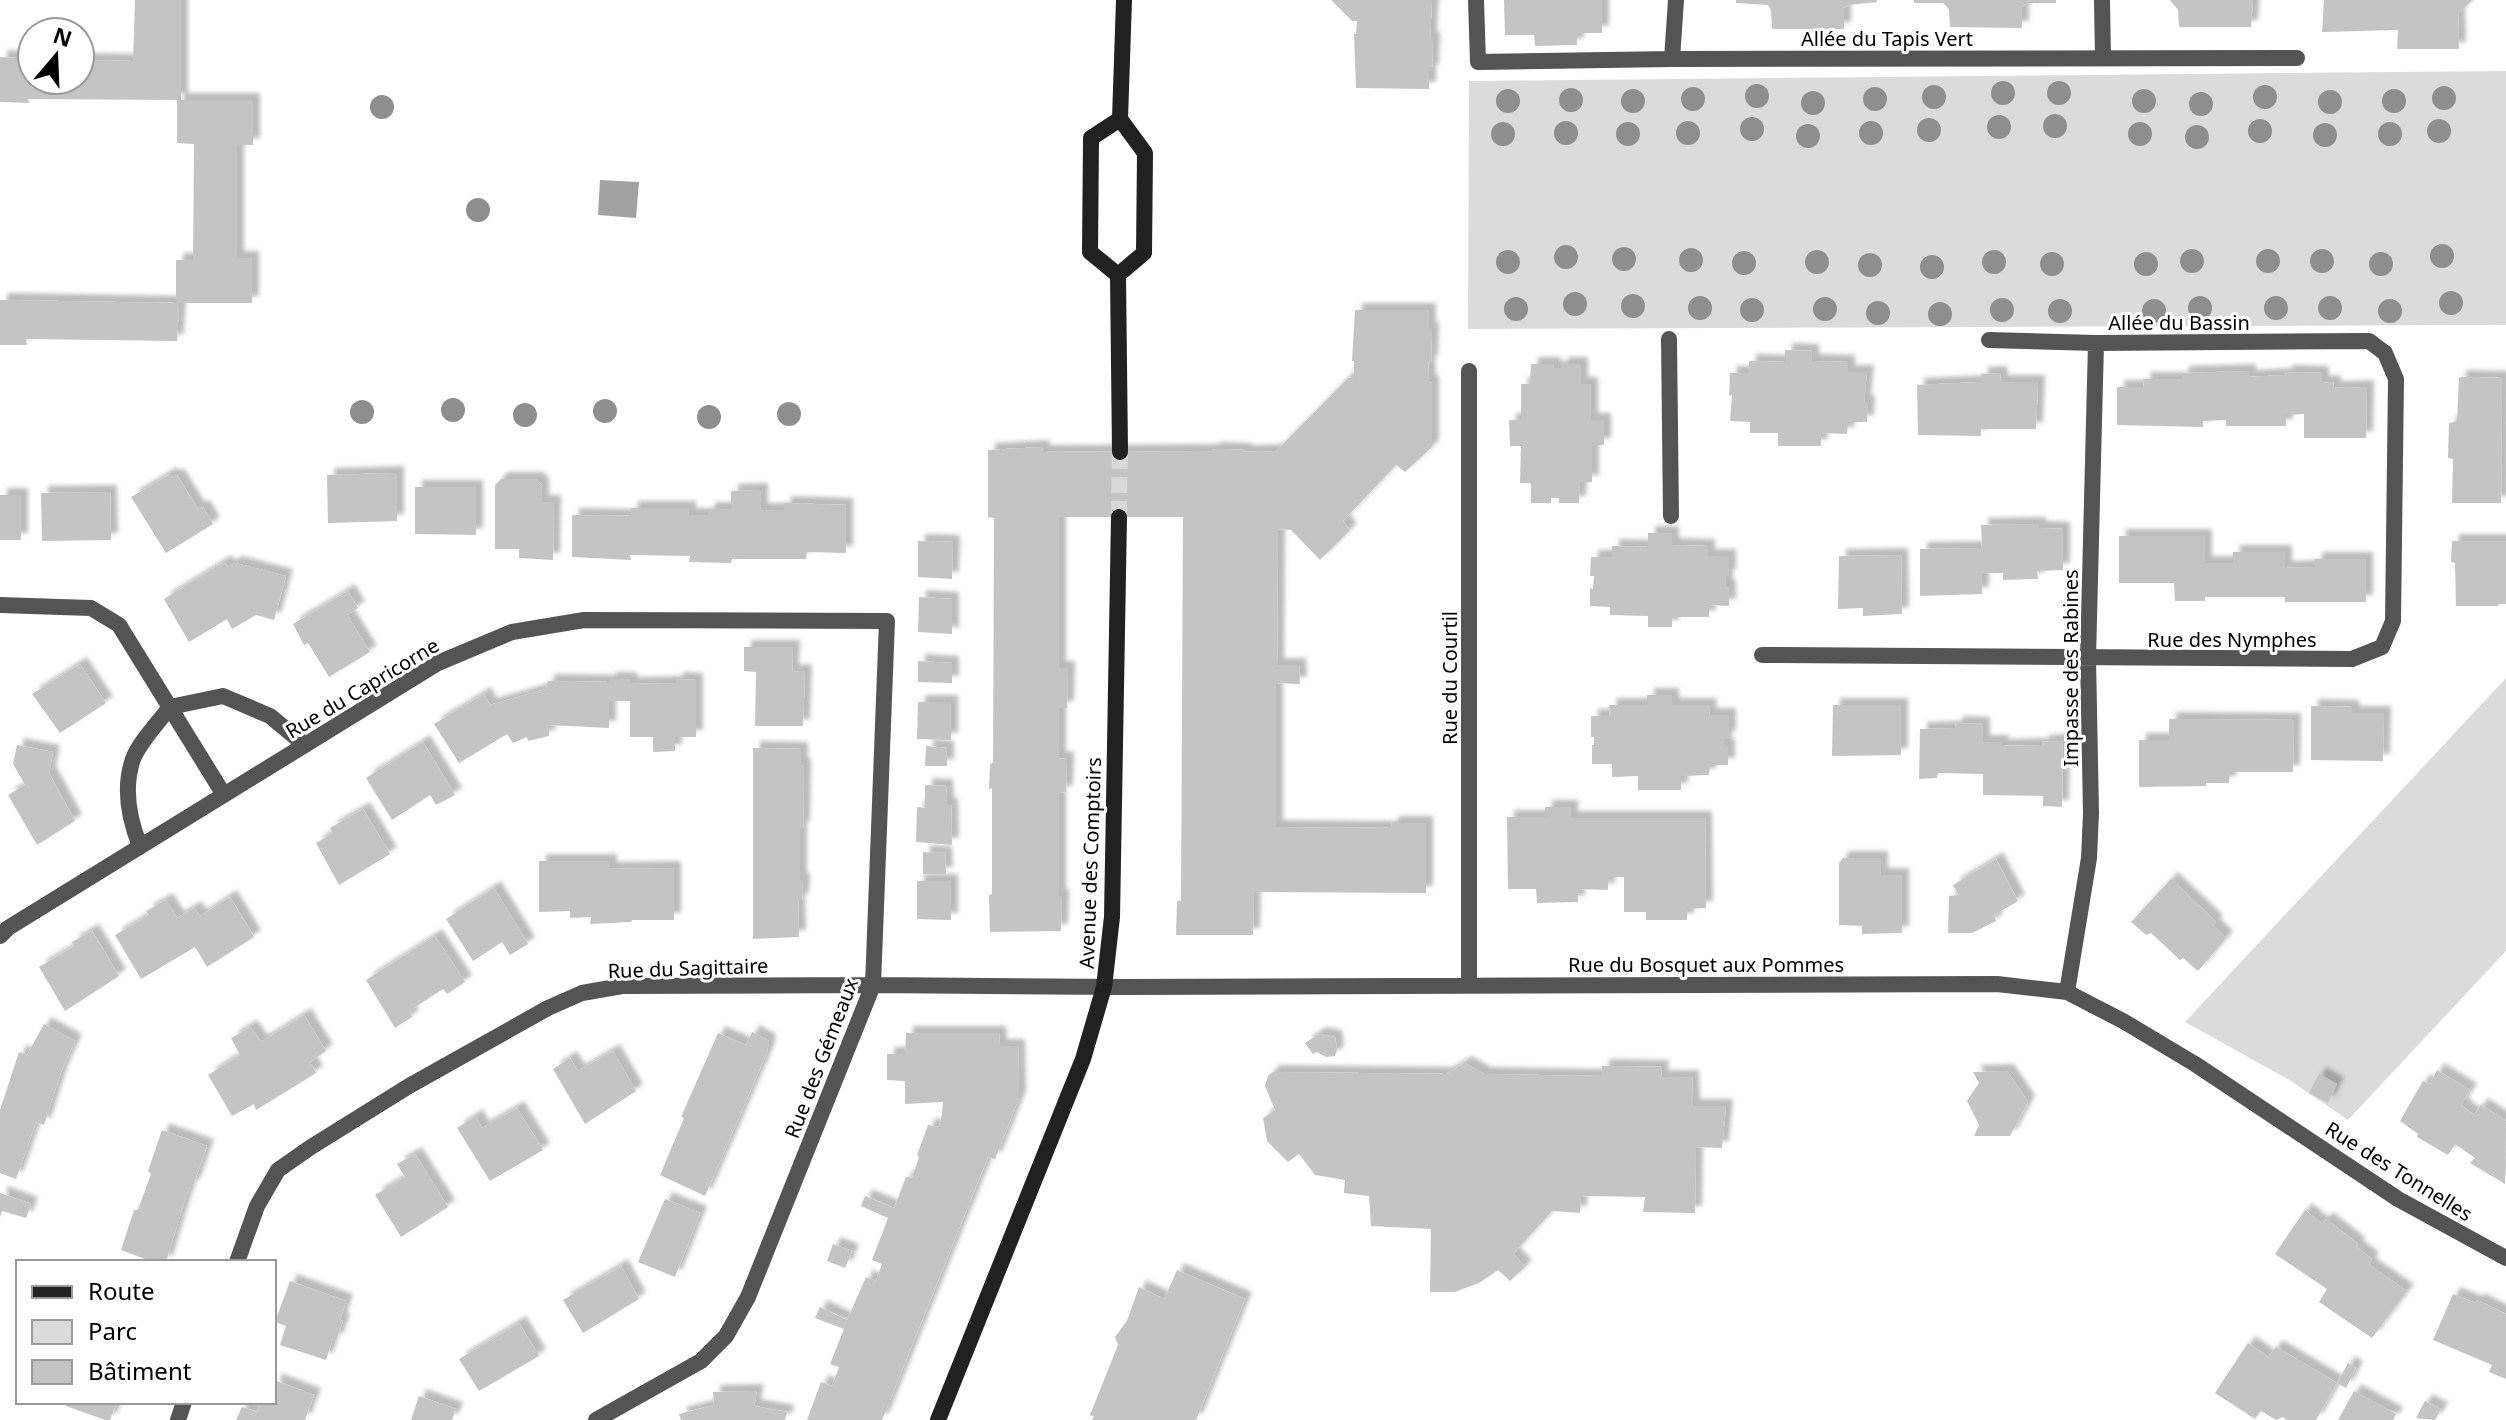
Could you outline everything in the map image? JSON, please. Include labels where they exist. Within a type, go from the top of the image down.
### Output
[{"type":"street","points":[[1118,275],[1144,253],[1145,153],[1120,119],[1124,0]]},
{"type":"street","name":"Allée du Tapis Vert","points":[[1476,0],[1478,62],[2297,58]]},
{"type":"street","points":[[1672,59],[1676,0]]},
{"type":"street","points":[[2102,0],[2103,58]]},
{"type":"street","points":[[1120,119],[1091,138],[1090,156],[1090,252],[1118,275],[1120,452]]},
{"type":"street","points":[[1669,339],[1671,516]]},
{"type":"street","name":"Allée du Bassin","points":[[1989,340],[2096,343],[2369,341]]},
{"type":"street","name":"Rue des Nymphes","points":[[1762,655],[2352,659],[2382,647],[2393,621],[2396,379],[2385,353],[2369,341]]},
{"type":"street","name":"Impasse des Rabines","points":[[2067,992],[2089,858],[2088,658],[2096,343]]},
{"type":"street","name":"Rue du Courtil","points":[[1469,371],[1469,984]]},
{"type":"street","name":"Avenue des Comptoirs","points":[[938,1420],[1083,1059],[1104,987],[1112,917],[1119,517]]},
{"type":"street","points":[[0,605],[91,608],[119,625],[224,795]]},
{"type":"street","name":"Rue du Capricorne","points":[[0,936],[8,928],[438,663],[512,632],[584,620],[887,621]]},
{"type":"street","name":"Rue des Gémeaux","points":[[596,1420],[701,1361],[726,1336],[748,1297],[873,985],[887,621]]},
{"type":"street","points":[[140,846],[127,795],[134,758],[170,707],[223,696],[270,716],[305,745]]},
{"type":"street","name":"Rue du Bosquet aux Pommes","points":[[1104,987],[1997,984],[2067,992],[2185,1058],[2272,1116]]},
{"type":"street","name":"Rue du Sagittaire","points":[[238,1260],[257,1206],[278,1170],[409,1086],[548,1008],[582,993],[622,986],[1104,987]]},
{"type":"street","name":"Rue des Tonnelles","points":[[2272,1116],[2398,1199],[2506,1258]]},
{"type":"green space","points":[[2506,71],[2506,325],[1468,329],[1469,81]]},
{"type":"green space","points":[[2506,678],[2506,951],[2348,1120],[2291,1081],[2185,1022]]},
{"type":"shaded area","points":[[600,180],[639,182],[636,218],[598,215]]},
{"type":"building","points":[[135,0],[181,0],[181,100],[253,100],[253,145],[237,145],[237,258],[252,258],[252,303],[179,303],[177,341],[26,339],[27,345],[0,345],[0,300],[176,303],[176,260],[193,260],[194,144],[177,143],[177,100],[28,99],[29,103],[0,102],[0,57],[16,58],[16,96],[96,96],[96,60],[133,61]]},
{"type":"building","points":[[1331,0],[1432,0],[1429,89],[1356,88],[1354,34],[1357,21],[1352,21]]},
{"type":"building","points":[[1504,0],[1602,0],[1602,33],[1577,33],[1577,45],[1535,46],[1534,35],[1505,35]]},
{"type":"building","points":[[1736,0],[1877,2],[1844,8],[1844,29],[1772,29],[1768,5],[1736,3]]},
{"type":"building","points":[[1914,0],[2056,0],[2056,3],[2027,3],[2022,7],[2022,28],[1950,27],[1949,9],[1943,3],[1914,3]]},
{"type":"building","points":[[2170,0],[2253,0],[2251,27],[2179,27],[2178,10]]},
{"type":"building","points":[[2324,0],[2472,0],[2458,14],[2459,49],[2397,49],[2398,30],[2322,32]]},
{"type":"building","points":[[1355,310],[1429,310],[1429,329],[1432,329],[1431,363],[1428,362],[1429,383],[1432,382],[1432,447],[1405,472],[1396,465],[1343,521],[1350,530],[1320,560],[1291,530],[1278,529],[1277,665],[1299,665],[1300,684],[1276,683],[1276,827],[1391,828],[1392,823],[1426,823],[1426,893],[1254,892],[1253,935],[1176,935],[1177,901],[1181,901],[1183,517],[1059,517],[1059,668],[1068,668],[1067,708],[1059,708],[1059,759],[1067,758],[1066,792],[1059,793],[1061,931],[990,932],[994,518],[988,517],[988,450],[1043,447],[1042,452],[1276,451],[1348,378],[1354,377]]},
{"type":"building","points":[[1785,350],[1812,351],[1812,361],[1848,362],[1848,372],[1867,372],[1864,402],[1868,402],[1867,422],[1848,422],[1847,434],[1821,433],[1821,446],[1778,446],[1778,433],[1750,433],[1750,422],[1730,421],[1730,373],[1749,373],[1749,361],[1785,362]]},
{"type":"building","points":[[1531,364],[1554,364],[1553,368],[1561,368],[1561,364],[1581,364],[1581,384],[1591,384],[1591,420],[1604,420],[1604,445],[1592,445],[1592,482],[1580,482],[1579,503],[1559,503],[1559,498],[1551,498],[1551,503],[1531,503],[1531,483],[1520,483],[1521,446],[1510,446],[1509,420],[1521,420],[1521,384],[1530,384]]},
{"type":"building","points":[[2249,371],[2249,377],[2286,375],[2285,372],[2322,373],[2322,383],[2333,382],[2334,388],[2367,387],[2366,438],[2304,438],[2304,414],[2286,415],[2286,426],[2226,426],[2226,420],[2203,421],[2203,427],[2117,425],[2117,387],[2144,387],[2143,379],[2182,379],[2182,373]]},
{"type":"building","points":[[2000,373],[2001,382],[2038,382],[2036,429],[1981,429],[1981,436],[1918,435],[1917,385],[1981,382],[1981,374]]},
{"type":"building","points":[[2459,377],[2502,378],[2501,503],[2452,503],[2453,459],[2448,458],[2449,423],[2457,421]]},
{"type":"building","points":[[397,473],[397,521],[328,523],[327,475]]},
{"type":"building","points":[[170,474],[173,478],[177,475],[198,509],[203,507],[213,524],[166,553],[131,497]]},
{"type":"building","points":[[501,479],[536,479],[542,485],[542,502],[554,502],[553,560],[519,558],[519,549],[495,549],[495,485]]},
{"type":"building","points":[[415,487],[476,487],[476,535],[415,534]]},
{"type":"building","points":[[761,490],[761,510],[784,510],[784,503],[846,505],[846,553],[807,552],[806,559],[732,559],[731,563],[689,562],[690,556],[630,555],[631,560],[572,557],[572,515],[631,516],[631,508],[689,508],[689,515],[708,515],[708,509],[731,509],[731,491]]},
{"type":"building","points":[[110,492],[111,540],[42,541],[41,493]]},
{"type":"building","points":[[0,495],[21,495],[21,540],[0,540]]},
{"type":"building","points":[[2039,524],[2039,528],[2063,529],[2063,570],[2037,571],[2038,579],[2003,580],[2003,573],[1982,573],[1982,594],[1920,596],[1920,549],[1982,548],[1981,525]]},
{"type":"building","points":[[1648,533],[1672,533],[1672,545],[1708,546],[1708,556],[1729,556],[1726,587],[1729,587],[1729,606],[1709,605],[1709,617],[1672,617],[1672,627],[1648,627],[1648,616],[1610,615],[1610,607],[1590,606],[1594,576],[1590,576],[1591,557],[1612,557],[1612,546],[1648,547]]},
{"type":"building","points":[[2119,536],[2205,536],[2205,563],[2233,563],[2233,552],[2285,552],[2285,568],[2315,567],[2315,559],[2366,559],[2366,602],[2285,602],[2285,597],[2205,597],[2205,601],[2175,601],[2174,583],[2119,583]]},
{"type":"building","points":[[918,541],[953,542],[952,579],[918,577]]},
{"type":"building","points":[[2452,541],[2506,541],[2506,604],[2456,606]]},
{"type":"building","points":[[1901,555],[1902,614],[1863,616],[1863,608],[1838,609],[1839,556]]},
{"type":"building","points":[[224,562],[228,567],[235,563],[286,576],[274,620],[256,615],[232,629],[227,619],[189,642],[164,599]]},
{"type":"building","points":[[348,591],[358,608],[347,615],[370,652],[329,677],[308,643],[304,645],[293,624]]},
{"type":"building","points":[[919,597],[952,599],[952,634],[918,632]]},
{"type":"building","points":[[744,647],[793,647],[792,672],[805,671],[803,726],[755,726],[756,672],[744,671]]},
{"type":"building","points":[[918,661],[952,663],[952,683],[918,682]]},
{"type":"building","points":[[80,664],[106,703],[60,733],[32,694]]},
{"type":"building","points":[[609,679],[630,679],[630,684],[696,680],[696,737],[675,737],[675,751],[653,752],[653,737],[630,737],[630,701],[609,701],[609,728],[549,725],[549,736],[528,741],[527,737],[513,743],[507,734],[459,763],[434,724],[484,694],[490,705],[546,689],[548,681],[609,682]]},
{"type":"building","points":[[1647,695],[1672,695],[1672,705],[1710,705],[1709,715],[1729,715],[1729,737],[1725,738],[1728,765],[1710,765],[1709,775],[1681,776],[1681,790],[1638,790],[1638,776],[1612,777],[1612,764],[1592,764],[1594,737],[1591,737],[1591,716],[1610,716],[1609,705],[1647,705]]},
{"type":"building","points":[[918,702],[951,702],[951,740],[917,739]]},
{"type":"building","points":[[1833,705],[1901,705],[1901,755],[1832,756]]},
{"type":"building","points":[[2311,706],[2352,707],[2352,713],[2384,713],[2383,761],[2311,760]]},
{"type":"building","points":[[2169,719],[2294,720],[2293,772],[2230,772],[2229,783],[2139,787],[2139,740],[2169,740]]},
{"type":"building","points":[[1956,723],[1983,724],[1983,742],[2002,742],[2002,746],[2063,741],[2062,807],[2043,806],[2043,796],[1983,795],[1983,774],[1938,773],[1937,778],[1919,779],[1920,729],[1955,728]]},
{"type":"building","points":[[423,742],[455,795],[436,805],[430,795],[392,820],[366,778]]},
{"type":"building","points":[[17,745],[53,752],[49,773],[75,821],[37,845],[8,795],[25,785],[13,764]]},
{"type":"building","points":[[926,746],[947,748],[947,766],[925,766]]},
{"type":"building","points":[[753,748],[801,749],[801,765],[804,765],[800,880],[803,880],[802,900],[798,900],[799,937],[753,939]]},
{"type":"building","points":[[925,785],[946,786],[947,805],[951,805],[952,845],[916,842],[917,807],[925,808]]},
{"type":"building","points":[[1545,807],[1571,807],[1571,818],[1705,818],[1706,908],[1687,909],[1687,920],[1646,920],[1646,912],[1624,912],[1624,877],[1608,877],[1608,890],[1578,889],[1578,902],[1537,903],[1536,889],[1508,889],[1507,817],[1545,817]]},
{"type":"building","points":[[363,809],[390,854],[339,885],[316,843],[333,833],[330,828]]},
{"type":"building","points":[[923,852],[945,853],[946,874],[923,874]]},
{"type":"building","points":[[1843,858],[1881,858],[1881,875],[1902,875],[1902,933],[1862,934],[1862,926],[1839,925],[1839,863]]},
{"type":"building","points":[[1996,859],[2018,901],[1994,915],[1996,921],[1972,933],[1948,933],[1949,896],[1959,895],[1953,885]]},
{"type":"building","points":[[539,861],[610,861],[610,869],[674,868],[674,920],[590,924],[591,917],[570,918],[570,911],[539,912]]},
{"type":"building","points":[[2171,879],[2216,922],[2213,925],[2226,938],[2198,971],[2183,958],[2180,960],[2151,933],[2146,935],[2131,922]]},
{"type":"building","points":[[917,881],[951,881],[951,920],[917,919]]},
{"type":"building","points":[[494,888],[528,944],[510,955],[502,942],[473,961],[446,919]]},
{"type":"building","points":[[230,897],[254,937],[207,967],[195,947],[141,979],[115,935],[149,915],[146,911],[166,900],[177,918],[194,908],[200,916]]},
{"type":"building","points":[[92,931],[119,976],[65,1011],[39,967]]},
{"type":"building","points":[[435,936],[465,982],[447,994],[443,989],[409,1011],[412,1017],[395,1028],[366,980]]},
{"type":"building","points":[[304,1015],[326,1051],[310,1062],[316,1073],[256,1110],[254,1104],[232,1116],[208,1075],[240,1055],[231,1038],[250,1027],[261,1042]]},
{"type":"building","points":[[44,1024],[75,1041],[61,1072],[44,1125],[36,1122],[16,1179],[0,1173],[0,1110],[19,1052],[27,1055]]},
{"type":"building","points":[[752,1032],[769,1041],[767,1052],[705,1196],[660,1175],[684,1118],[681,1117],[718,1033],[746,1045]]},
{"type":"building","points":[[906,1033],[999,1033],[1000,1046],[1018,1046],[1019,1098],[995,1159],[988,1157],[882,1420],[807,1420],[821,1382],[832,1386],[839,1367],[830,1364],[844,1329],[815,1318],[820,1307],[847,1320],[866,1277],[876,1281],[882,1264],[872,1260],[888,1218],[861,1206],[865,1196],[894,1208],[906,1177],[912,1178],[928,1125],[939,1127],[943,1102],[905,1104],[905,1081],[887,1080],[887,1054],[905,1054]]},
{"type":"building","points":[[1319,1034],[1335,1037],[1335,1056],[1313,1054],[1305,1043]]},
{"type":"building","points":[[613,1051],[636,1091],[585,1124],[553,1069],[570,1058],[578,1071]]},
{"type":"building","points":[[1465,1063],[1484,1074],[1602,1076],[1602,1066],[1662,1067],[1661,1077],[1692,1077],[1693,1106],[1726,1106],[1722,1148],[1696,1147],[1695,1213],[1643,1212],[1645,1197],[1581,1196],[1580,1213],[1552,1211],[1513,1254],[1525,1267],[1510,1281],[1498,1270],[1479,1283],[1455,1292],[1430,1292],[1431,1229],[1371,1226],[1369,1196],[1344,1193],[1345,1180],[1315,1175],[1299,1154],[1288,1162],[1267,1141],[1263,1118],[1275,1110],[1265,1086],[1273,1072],[1446,1074]]},
{"type":"building","points":[[2437,1070],[2470,1090],[2461,1105],[2474,1115],[2481,1105],[2506,1121],[2505,1184],[2470,1163],[2475,1158],[2455,1144],[2448,1155],[2417,1137],[2418,1134],[2400,1121],[2423,1081],[2430,1084]]},
{"type":"building","points":[[2007,1071],[2028,1102],[2010,1136],[1974,1136],[1979,1125],[1967,1101],[1979,1083],[1973,1072]]},
{"type":"building","points":[[2319,1074],[2337,1084],[2328,1103],[2309,1093]]},
{"type":"building","points":[[517,1108],[543,1150],[490,1181],[457,1128],[476,1116],[482,1128]]},
{"type":"building","points":[[162,1130],[207,1146],[193,1186],[190,1186],[167,1260],[148,1260],[121,1250],[134,1210],[138,1210],[151,1174],[148,1171]]},
{"type":"building","points":[[415,1154],[448,1207],[401,1237],[375,1195],[405,1177],[397,1164]]},
{"type":"building","points":[[0,1193],[31,1204],[26,1218],[2,1211],[0,1217]]},
{"type":"building","points":[[665,1199],[700,1213],[675,1277],[638,1262]]},
{"type":"building","points":[[2305,1210],[2322,1224],[2326,1219],[2358,1244],[2356,1247],[2372,1259],[2369,1265],[2407,1291],[2372,1338],[2319,1302],[2327,1289],[2275,1254]]},
{"type":"building","points":[[833,1244],[852,1251],[845,1268],[827,1261]]},
{"type":"building","points":[[621,1266],[639,1299],[583,1333],[563,1300]]},
{"type":"building","points":[[1177,1270],[1245,1299],[1196,1420],[1092,1420],[1094,1417],[1090,1415],[1118,1345],[1115,1337],[1127,1321],[1139,1287],[1164,1299]]},
{"type":"building","points":[[290,1281],[346,1301],[340,1320],[343,1321],[326,1360],[280,1345],[286,1326],[276,1322]]},
{"type":"building","points":[[2453,1294],[2476,1303],[2477,1300],[2506,1314],[2506,1379],[2489,1372],[2492,1365],[2433,1340]]},
{"type":"building","points":[[519,1323],[539,1356],[479,1391],[459,1359]]},
{"type":"building","points":[[2248,1343],[2268,1357],[2276,1347],[2337,1383],[2316,1420],[2287,1420],[2283,1417],[2276,1420],[2261,1411],[2255,1419],[2215,1393]]},
{"type":"building","points":[[2348,1363],[2356,1368],[2346,1388],[2337,1383]]},
{"type":"building","points":[[276,1381],[314,1395],[305,1420],[236,1420],[242,1407],[257,1412],[260,1404],[276,1404]]},
{"type":"building","points":[[757,1391],[754,1406],[787,1412],[785,1420],[681,1420],[679,1414],[714,1405],[713,1392]]},
{"type":"building","points":[[2354,1391],[2396,1414],[2393,1420],[2338,1420]]},
{"type":"building","points":[[419,1396],[456,1409],[452,1420],[411,1420]]},
{"type":"building","points":[[2425,1401],[2441,1409],[2435,1420],[2416,1418]]},
{"type":"building","points":[[67,1404],[116,1404],[110,1420]]},
{"type":"tunnel","points":[[1119,517],[1120,452]]}]
